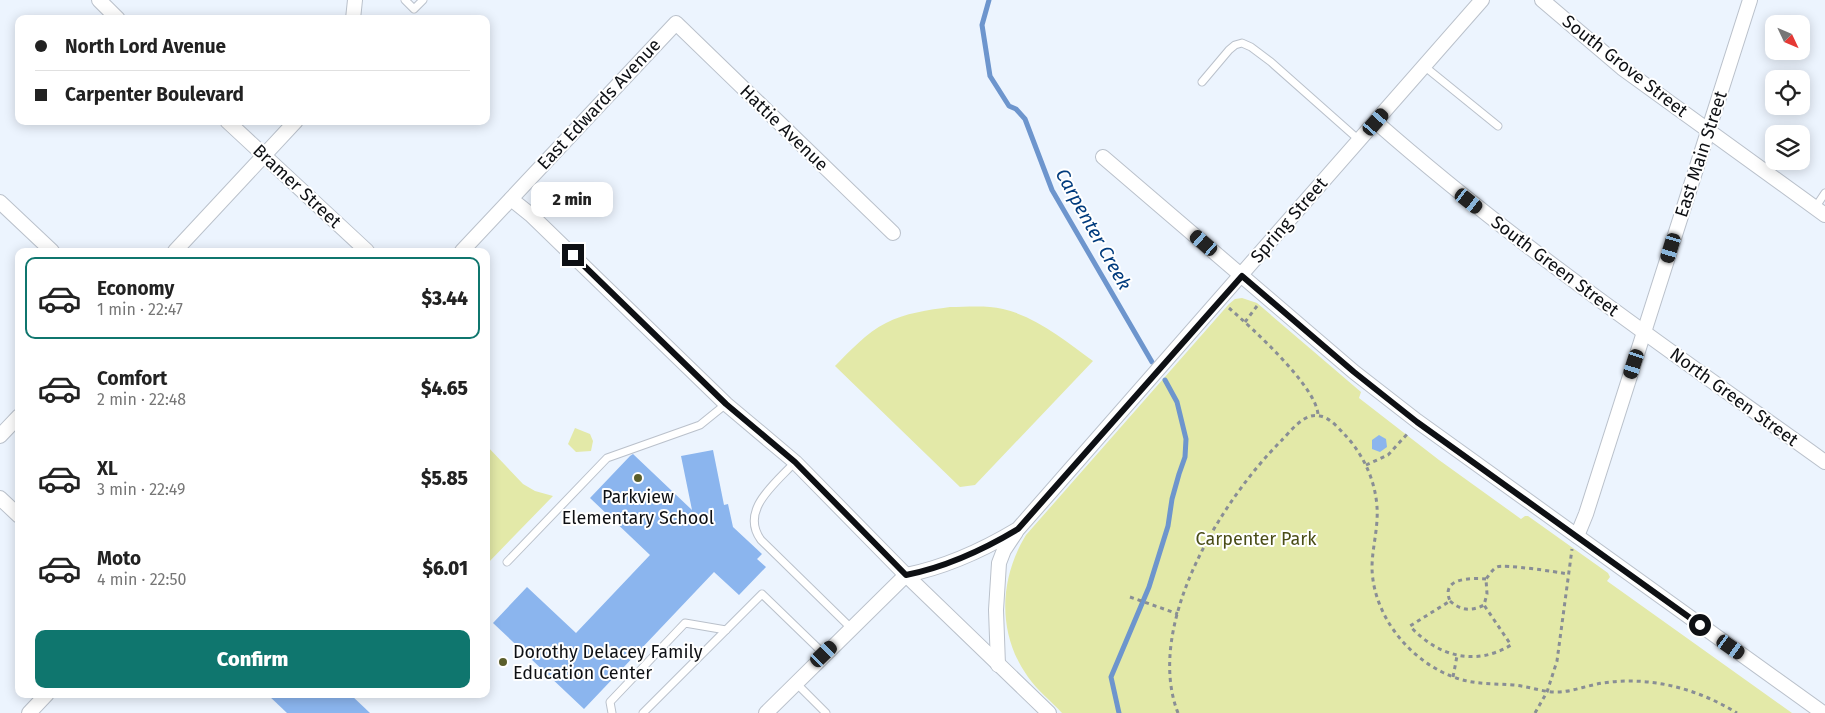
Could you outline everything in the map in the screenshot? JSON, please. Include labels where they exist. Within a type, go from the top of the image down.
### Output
[{"type":"street","points":[[98,0],[114,15]]},
{"type":"street","points":[[353,15],[355,0]]},
{"type":"street","name":"Spring Street","points":[[906,575],[928,571],[968,556],[994,544],[1018,529],[1242,276],[1482,0]]},
{"type":"street","name":"South Grove Street","points":[[1542,0],[1622,68],[1820,212]]},
{"type":"street","name":"East Main Street","points":[[1576,536],[1586,514],[1750,0]]},
{"type":"street","name":"East Edwards Avenue","points":[[465,248],[676,23]]},
{"type":"street","name":"Hattie Avenue","points":[[676,23],[893,233]]},
{"type":"street","name":"South Green Street","points":[[1376,122],[1494,221],[1644,332]]},
{"type":"street","name":"Bramer Street","points":[[231,125],[364,248]]},
{"type":"street","points":[[178,248],[292,125]]},
{"type":"street","points":[[1103,157],[1362,378],[1417,422],[1823,713]]},
{"type":"street","points":[[511,199],[531,215],[726,404],[795,462],[906,575],[1049,713]]},
{"type":"street","points":[[0,202],[49,248]]},
{"type":"street","name":"North Green Street","points":[[1644,332],[1825,462]]},
{"type":"street","points":[[0,436],[15,420]]},
{"type":"street","points":[[0,498],[15,512]]},
{"type":"street","points":[[998,664],[996,610],[999,563],[1004,550],[1018,529]]},
{"type":"street","points":[[766,713],[906,575]]},
{"type":"street","points":[[29,713],[43,698]]},
{"type":"lane","points":[[405,0],[414,9],[423,0]]},
{"type":"lane","points":[[1202,82],[1234,45],[1242,43],[1272,62],[1359,140]]},
{"type":"lane","points":[[1424,66],[1498,126]]},
{"type":"lane","points":[[1820,212],[1825,193]]},
{"type":"lane","points":[[507,562],[607,458],[700,425],[726,404]]},
{"type":"lane","points":[[795,462],[758,504],[754,516],[756,531],[761,540],[851,628]]},
{"type":"lane","points":[[644,713],[762,594],[824,654]]},
{"type":"lane","points":[[612,713],[610,702],[685,624],[726,630]]},
{"type":"lane","points":[[796,683],[826,713]]},
{"type":"path","points":[[1245,322],[1265,296]]},
{"type":"path","points":[[1228,307],[1301,380],[1315,401],[1318,415]]},
{"type":"path","points":[[1178,713],[1168,673],[1170,642],[1187,586],[1200,554],[1236,494],[1258,466],[1293,429],[1306,418],[1318,415],[1324,417],[1337,427],[1355,446],[1366,464],[1377,502],[1377,523],[1372,550],[1372,567],[1373,581],[1379,602],[1391,625],[1408,648],[1423,661],[1453,677],[1479,684],[1520,686],[1547,692],[1562,692],[1603,683],[1626,681],[1672,685],[1694,692],[1737,713]]},
{"type":"path","points":[[1366,464],[1392,452],[1417,422]]},
{"type":"path","points":[[1536,713],[1547,692],[1557,661],[1570,556],[1576,536]]},
{"type":"path","points":[[1486,579],[1463,578],[1455,581],[1450,590],[1450,601],[1466,610],[1476,609],[1484,605],[1487,594],[1486,579],[1492,571],[1501,566],[1568,574]]},
{"type":"path","points":[[1130,597],[1178,614]]},
{"type":"path","points":[[1450,601],[1410,626],[1431,645],[1457,656],[1485,655],[1511,645],[1484,605]]},
{"type":"path","points":[[1453,677],[1457,656]]},
{"type":"green space","name":"Carpenter Park","points":[[1242,298],[1257,303],[1361,392],[1359,398],[1439,460],[1521,519],[1528,516],[1608,573],[1610,577],[1607,581],[1792,713],[1062,713],[1028,677],[1011,643],[1005,606],[1011,570],[1017,552],[1026,535],[1229,304],[1235,299]]},
{"type":"green space","points":[[950,307],[990,307],[1016,313],[1051,331],[1093,361],[975,485],[960,487],[835,366],[865,337],[886,323],[909,314]]},
{"type":"green space","points":[[575,428],[590,434],[593,441],[591,451],[576,452],[568,444]]},
{"type":"green space","points":[[490,449],[523,484],[535,491],[553,496],[490,561]]},
{"type":"building","points":[[1379,435],[1386,439],[1387,447],[1380,452],[1372,449],[1372,440]]},
{"type":"building","points":[[713,450],[724,505],[728,504],[733,527],[762,554],[757,559],[766,567],[739,595],[714,572],[584,709],[493,623],[527,587],[576,633],[650,555],[590,498],[633,454],[692,510],[681,456]]},
{"type":"building","points":[[271,698],[354,698],[370,713],[287,713]]},
{"type":"waterway","name":"Carpenter Creek","points":[[989,0],[982,25],[990,76],[1009,106],[1016,109],[1025,119],[1052,190],[1152,362]]},
{"type":"waterway","name":"Carpenter Creek","points":[[1119,713],[1111,677],[1149,587],[1168,526],[1172,499],[1185,457],[1186,439],[1177,402],[1165,380]]},
{"type":"place","name":"Parkview Elementary School","points":[[638,478]]},
{"type":"place","name":"Dorothy Delacey Family Education Center","points":[[503,662]]},
{"type":"route","points":[[573,255],[726,404],[795,462],[906,575],[928,571],[968,556],[994,544],[1018,529],[1242,276],[1354,372],[1417,422],[1700,625]]}]
